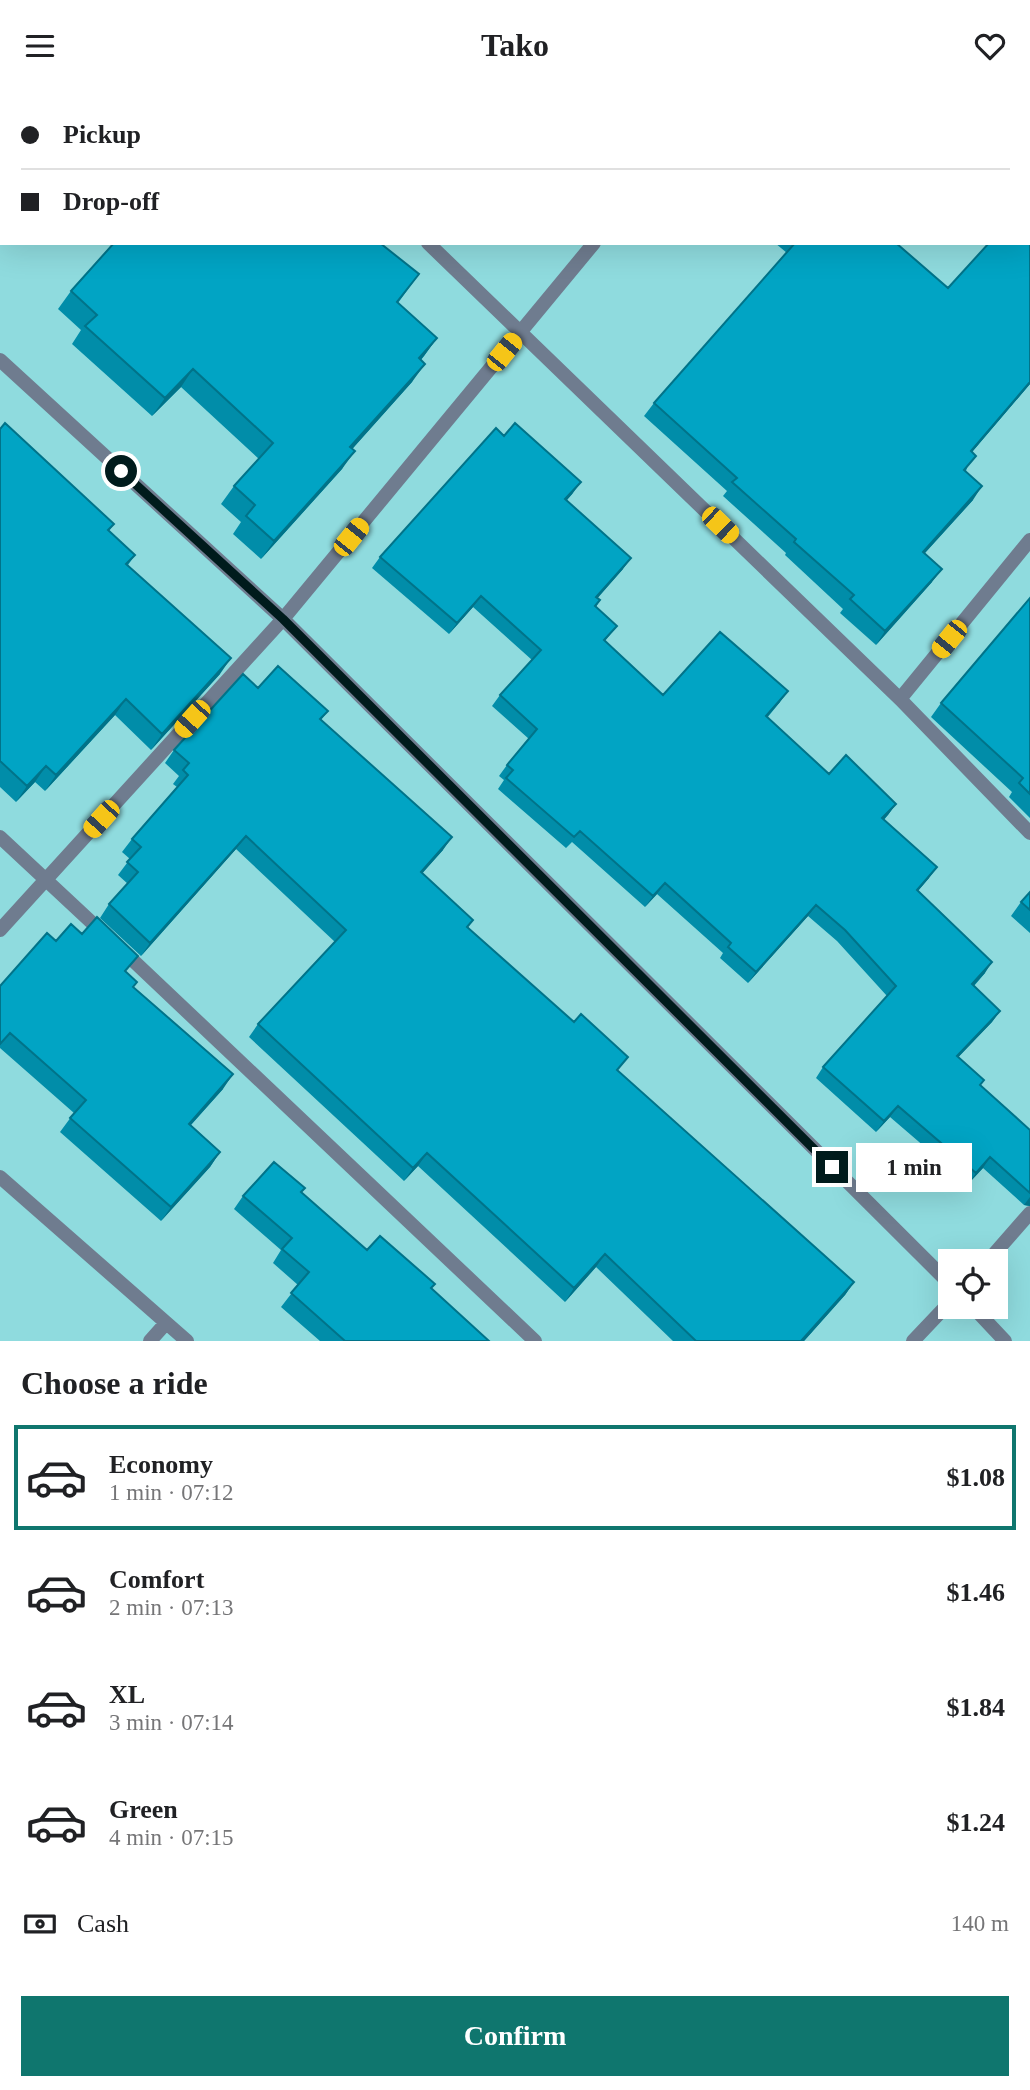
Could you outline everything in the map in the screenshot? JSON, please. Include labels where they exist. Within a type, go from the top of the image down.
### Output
[{"type":"street","points":[[430,245],[900,699],[1030,833]]},
{"type":"street","points":[[0,930],[283,619],[592,245]]},
{"type":"street","points":[[0,360],[283,619],[938,1272]]},
{"type":"street","points":[[900,699],[1030,540]]},
{"type":"street","points":[[0,837],[535,1341]]},
{"type":"street","points":[[0,1177],[187,1341]]},
{"type":"street","points":[[998,1249],[1030,1213]]},
{"type":"street","points":[[913,1341],[938,1315]]},
{"type":"street","points":[[984,1319],[1005,1341]]},
{"type":"street","points":[[150,1341],[166,1323]]},
{"type":"building","points":[[112,245],[383,245],[419,274],[397,302],[437,338],[419,358],[425,364],[350,447],[355,451],[274,541],[246,516],[255,505],[234,486],[273,443],[193,369],[165,398],[85,326],[97,315],[71,291]]},
{"type":"building","points":[[793,245],[898,245],[948,288],[987,245],[1030,245],[1030,382],[971,451],[976,456],[964,470],[982,486],[923,552],[942,569],[885,631],[850,599],[854,595],[732,482],[737,478],[654,403]]},
{"type":"building","points":[[5,423],[114,524],[108,530],[135,555],[126,564],[231,658],[162,734],[126,699],[56,775],[46,766],[27,786],[0,761],[0,429]]},
{"type":"building","points":[[515,423],[581,482],[565,499],[631,558],[596,597],[600,600],[595,606],[617,626],[604,640],[663,695],[720,632],[788,691],[766,716],[829,774],[846,755],[896,804],[882,818],[937,867],[917,890],[992,962],[972,984],[1000,1011],[957,1056],[984,1080],[980,1085],[1030,1130],[1030,1193],[990,1157],[976,1173],[898,1106],[884,1121],[823,1067],[896,986],[845,930],[816,905],[756,972],[728,947],[731,943],[665,883],[653,896],[580,831],[574,837],[506,778],[513,770],[507,765],[537,729],[500,695],[541,650],[481,596],[457,623],[380,557],[496,428],[504,436]]},
{"type":"building","points":[[1030,598],[1030,794],[1019,783],[1023,778],[941,703]]},
{"type":"building","points":[[278,666],[328,711],[320,719],[452,837],[421,872],[473,920],[467,927],[574,1022],[581,1014],[628,1057],[617,1070],[854,1282],[801,1341],[696,1341],[605,1254],[574,1288],[427,1153],[413,1168],[258,1024],[346,930],[246,836],[150,943],[109,904],[138,872],[127,862],[141,847],[132,839],[188,775],[183,770],[189,763],[174,750],[243,674],[258,688]]},
{"type":"building","points":[[1030,892],[1030,910],[1021,902]]},
{"type":"building","points":[[97,917],[138,956],[125,971],[137,982],[133,987],[233,1074],[189,1124],[220,1152],[171,1207],[70,1118],[86,1100],[10,1033],[0,1044],[0,986],[47,933],[56,941],[71,924],[82,934]]},
{"type":"building","points":[[274,1162],[305,1188],[301,1192],[367,1250],[380,1236],[435,1284],[431,1288],[489,1341],[345,1341],[291,1293],[309,1272],[282,1249],[292,1238],[243,1196]]},
{"type":"route","points":[[121,471],[283,619],[832,1167]]}]
